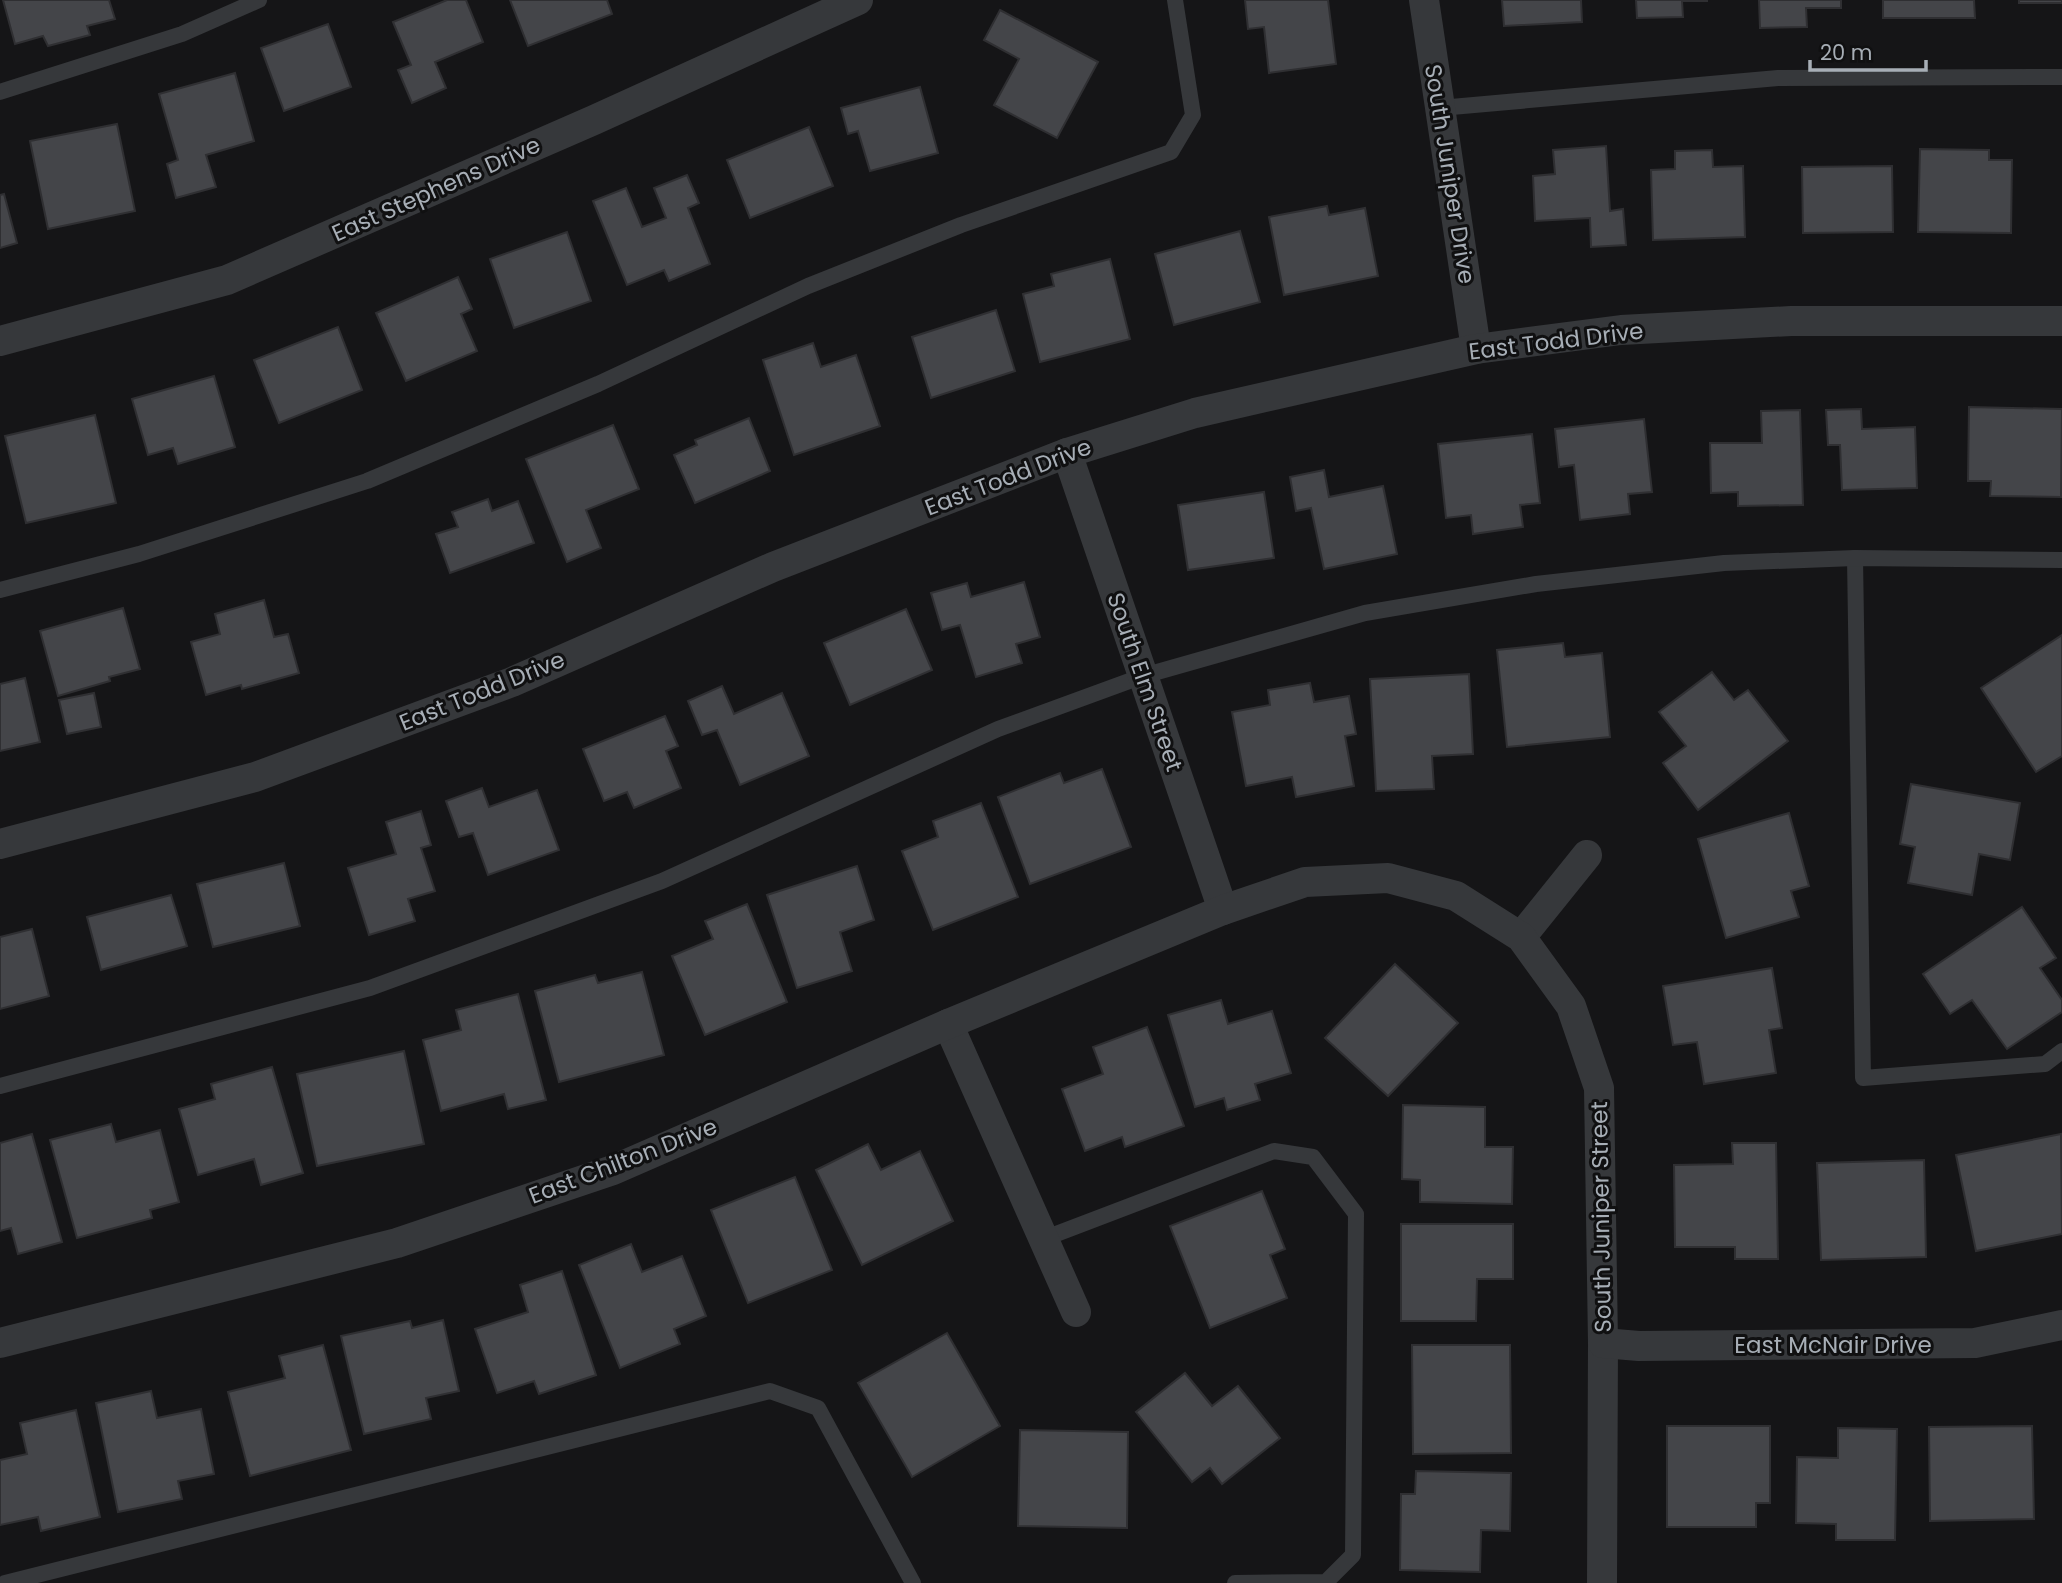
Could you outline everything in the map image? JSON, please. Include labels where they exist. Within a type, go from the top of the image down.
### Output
[{"type":"street","name":"East Stephens Drive","points":[[0,341],[227,280],[594,120],[858,0]]},
{"type":"street","name":"South Juniper Drive","points":[[1424,0],[1476,349]]},
{"type":"street","name":"East Todd Drive","points":[[0,844],[268,773],[512,682],[773,567],[1067,453],[1195,413],[1476,349],[1621,330],[1791,321],[2062,321]]},
{"type":"street","name":"South Elm Street","points":[[1067,453],[1223,910]]},
{"type":"street","points":[[1521,937],[1587,855]]},
{"type":"street","name":"South Juniper Street","points":[[1223,910],[1305,883],[1388,878],[1456,897],[1521,937],[1571,1006],[1599,1088],[1603,1343],[1602,1583]]},
{"type":"street","name":"East Chilton Drive","points":[[0,1343],[410,1239],[612,1170],[948,1024],[1223,910]]},
{"type":"street","points":[[948,1024],[1076,1312]]},
{"type":"street","name":"East McNair Drive","points":[[1603,1343],[1639,1346],[1975,1343],[2062,1325]]},
{"type":"lane","points":[[0,92],[182,34],[259,0]]},
{"type":"lane","points":[[0,590],[139,554],[367,481],[598,384],[821,281],[961,225],[1171,152],[1193,115],[1175,0]]},
{"type":"lane","points":[[1440,108],[1779,78],[2062,77]]},
{"type":"lane","points":[[1855,558],[1863,1078],[2045,1064],[2062,1051]]},
{"type":"lane","points":[[0,1086],[370,988],[662,881],[998,729],[1143,676],[1365,612],[1536,584],[1724,564],[1855,558],[2062,560]]},
{"type":"lane","points":[[1043,1239],[1273,1150],[1313,1157],[1356,1214],[1353,1555],[1326,1582],[1235,1583]]},
{"type":"lane","points":[[5,1583],[770,1391],[818,1408],[913,1583]]},
{"type":"building","points":[[3,0],[109,0],[115,19],[87,26],[90,35],[48,46],[43,36],[15,44]]},
{"type":"building","points":[[447,0],[466,0],[483,42],[435,62],[446,88],[412,103],[398,70],[411,65],[393,22]]},
{"type":"building","points":[[510,0],[607,0],[612,14],[528,46]]},
{"type":"building","points":[[1245,0],[1328,0],[1336,64],[1269,73],[1264,27],[1248,29]]},
{"type":"building","points":[[1502,0],[1581,0],[1582,22],[1504,26]]},
{"type":"building","points":[[1636,0],[1707,1],[1682,1],[1683,17],[1637,18]]},
{"type":"building","points":[[1759,0],[1841,0],[1841,8],[1806,8],[1807,27],[1760,28]]},
{"type":"building","points":[[1883,0],[1974,0],[1975,18],[1883,18]]},
{"type":"building","points":[[2019,0],[2062,0],[2062,3],[2019,3]]},
{"type":"building","points":[[1000,10],[1098,62],[1057,138],[994,105],[1019,59],[984,40]]},
{"type":"building","points":[[328,24],[351,87],[284,111],[261,48]]},
{"type":"building","points":[[235,73],[254,141],[206,155],[216,187],[176,198],[167,164],[178,160],[159,94]]},
{"type":"building","points":[[920,87],[938,153],[870,171],[858,131],[848,134],[841,108]]},
{"type":"building","points":[[117,124],[135,211],[48,229],[30,141]]},
{"type":"building","points":[[809,127],[833,186],[750,218],[727,160]]},
{"type":"building","points":[[1606,146],[1610,211],[1623,209],[1626,245],[1591,247],[1590,218],[1535,221],[1533,176],[1555,174],[1553,150]]},
{"type":"building","points":[[1920,149],[1989,150],[1989,160],[2012,160],[2011,233],[1918,232]]},
{"type":"building","points":[[1712,150],[1713,167],[1743,166],[1745,237],[1653,240],[1651,170],[1675,169],[1675,151]]},
{"type":"building","points":[[1892,166],[1893,232],[1803,233],[1802,167]]},
{"type":"building","points":[[687,175],[699,203],[688,208],[710,264],[669,281],[664,270],[627,285],[593,201],[626,188],[642,227],[666,218],[654,188]]},
{"type":"building","points":[[4,194],[17,243],[0,248],[0,195]]},
{"type":"building","points":[[1327,206],[1329,215],[1365,208],[1378,276],[1284,295],[1269,217]]},
{"type":"building","points":[[1240,231],[1260,302],[1174,325],[1155,254]]},
{"type":"building","points":[[567,232],[591,301],[514,328],[490,259]]},
{"type":"building","points":[[1110,259],[1130,339],[1040,362],[1023,294],[1054,286],[1051,274]]},
{"type":"building","points":[[458,277],[472,309],[461,314],[477,351],[406,381],[376,313]]},
{"type":"building","points":[[996,310],[1015,371],[931,398],[912,337]]},
{"type":"building","points":[[338,327],[362,390],[279,423],[254,360]]},
{"type":"building","points":[[813,343],[821,367],[856,355],[880,426],[794,455],[763,360]]},
{"type":"building","points":[[214,376],[235,447],[178,464],[173,448],[148,455],[132,399]]},
{"type":"building","points":[[1969,407],[2062,409],[2061,497],[1990,496],[1991,481],[1968,481]]},
{"type":"building","points":[[1861,409],[1862,429],[1915,427],[1917,488],[1842,490],[1840,445],[1828,445],[1826,410]]},
{"type":"building","points":[[1800,410],[1803,505],[1738,506],[1738,492],[1711,493],[1710,443],[1762,443],[1761,411]]},
{"type":"building","points":[[95,415],[116,503],[26,523],[5,436]]},
{"type":"building","points":[[749,418],[770,471],[695,503],[674,455],[697,445],[695,440]]},
{"type":"building","points":[[1644,419],[1652,492],[1628,494],[1630,514],[1580,520],[1574,465],[1559,467],[1555,429]]},
{"type":"building","points":[[613,425],[639,489],[586,510],[601,548],[567,562],[526,459]]},
{"type":"building","points":[[1532,434],[1540,503],[1520,505],[1523,527],[1473,534],[1471,515],[1446,518],[1438,444]]},
{"type":"building","points":[[1324,470],[1329,497],[1383,486],[1397,554],[1324,569],[1311,508],[1296,511],[1290,477]]},
{"type":"building","points":[[1264,492],[1274,558],[1188,570],[1178,505]]},
{"type":"building","points":[[488,499],[492,511],[518,501],[534,543],[450,573],[436,534],[458,527],[452,512]]},
{"type":"building","points":[[1024,582],[1040,637],[1016,644],[1022,663],[976,677],[960,625],[942,630],[931,593],[967,583],[971,597]]},
{"type":"building","points":[[264,600],[274,637],[288,634],[299,673],[242,689],[241,685],[206,695],[191,642],[220,634],[215,614]]},
{"type":"building","points":[[123,608],[140,669],[58,696],[40,631]]},
{"type":"building","points":[[906,609],[932,670],[850,705],[824,643]]},
{"type":"building","points":[[2062,635],[2062,756],[2036,772],[1981,688]]},
{"type":"building","points":[[1563,643],[1565,657],[1602,653],[1610,737],[1507,747],[1497,650]]},
{"type":"building","points":[[1712,672],[1734,700],[1748,690],[1788,741],[1698,810],[1663,763],[1686,746],[1659,712]]},
{"type":"building","points":[[1469,674],[1473,754],[1432,756],[1434,789],[1376,791],[1370,679]]},
{"type":"building","points":[[25,678],[40,742],[0,751],[0,684]]},
{"type":"building","points":[[1310,683],[1314,702],[1349,696],[1356,734],[1345,736],[1354,786],[1296,797],[1292,777],[1246,786],[1232,712],[1270,705],[1268,690]]},
{"type":"building","points":[[722,686],[734,714],[782,693],[809,756],[740,785],[717,730],[702,735],[688,701]]},
{"type":"building","points":[[94,693],[101,727],[67,734],[59,700]]},
{"type":"building","points":[[665,716],[678,746],[666,751],[681,788],[634,808],[627,792],[604,801],[583,749]]},
{"type":"building","points":[[1102,769],[1131,847],[1030,884],[998,797],[1060,773],[1064,783]]},
{"type":"building","points":[[1911,784],[2020,803],[2010,860],[1979,854],[1972,895],[1908,883],[1915,847],[1900,844]]},
{"type":"building","points":[[482,788],[489,807],[537,790],[559,850],[488,875],[473,833],[459,837],[446,801]]},
{"type":"building","points":[[981,803],[1018,897],[933,930],[902,851],[938,837],[933,821]]},
{"type":"building","points":[[421,811],[431,845],[421,848],[435,891],[408,899],[415,921],[369,935],[348,868],[396,854],[386,822]]},
{"type":"building","points":[[1789,813],[1809,886],[1791,891],[1799,917],[1726,938],[1698,839]]},
{"type":"building","points":[[284,863],[300,926],[213,947],[197,884]]},
{"type":"building","points":[[857,866],[874,920],[840,932],[852,971],[797,988],[767,895]]},
{"type":"building","points":[[171,895],[187,946],[101,970],[87,917]]},
{"type":"building","points":[[747,904],[787,1002],[705,1035],[672,956],[713,939],[705,921]]},
{"type":"building","points":[[2022,907],[2056,958],[2040,968],[2062,1000],[2062,1012],[2007,1049],[1972,1000],[1950,1014],[1923,974]]},
{"type":"building","points":[[32,929],[49,996],[0,1009],[0,937]]},
{"type":"building","points":[[1395,964],[1458,1023],[1388,1096],[1325,1038]]},
{"type":"building","points":[[1772,968],[1782,1028],[1769,1030],[1776,1073],[1704,1084],[1697,1042],[1673,1045],[1663,986]]},
{"type":"building","points":[[642,972],[664,1055],[559,1082],[535,991],[595,975],[598,983]]},
{"type":"building","points":[[518,994],[546,1100],[508,1109],[504,1094],[441,1111],[423,1040],[461,1030],[456,1010]]},
{"type":"building","points":[[1221,1000],[1228,1024],[1272,1011],[1291,1073],[1255,1084],[1260,1100],[1227,1110],[1224,1098],[1195,1107],[1168,1015]]},
{"type":"building","points":[[1147,1027],[1184,1126],[1125,1147],[1122,1137],[1085,1151],[1062,1089],[1103,1074],[1093,1047]]},
{"type":"building","points":[[404,1051],[424,1144],[317,1166],[297,1074]]},
{"type":"building","points":[[272,1067],[303,1173],[261,1185],[254,1159],[198,1175],[179,1109],[215,1099],[211,1084]]},
{"type":"building","points":[[1403,1105],[1485,1107],[1485,1147],[1513,1147],[1512,1204],[1420,1202],[1420,1180],[1402,1179]]},
{"type":"building","points":[[111,1124],[116,1142],[160,1130],[179,1202],[150,1210],[152,1218],[77,1238],[50,1140]]},
{"type":"building","points":[[32,1134],[62,1242],[18,1254],[11,1228],[0,1231],[0,1143]]},
{"type":"building","points":[[2061,1134],[2062,1234],[1976,1251],[1956,1155]]},
{"type":"building","points":[[1732,1143],[1776,1143],[1778,1259],[1735,1259],[1735,1247],[1675,1247],[1674,1165],[1733,1164]]},
{"type":"building","points":[[868,1144],[881,1170],[920,1151],[953,1221],[862,1265],[816,1170]]},
{"type":"building","points":[[1924,1160],[1926,1257],[1821,1260],[1817,1163]]},
{"type":"building","points":[[795,1177],[832,1270],[748,1303],[711,1210]]},
{"type":"building","points":[[1262,1191],[1285,1249],[1270,1255],[1287,1298],[1210,1328],[1170,1226]]},
{"type":"building","points":[[1401,1224],[1513,1224],[1513,1279],[1477,1279],[1476,1321],[1401,1321]]},
{"type":"building","points":[[631,1244],[642,1272],[682,1256],[706,1316],[674,1329],[680,1344],[620,1368],[579,1265]]},
{"type":"building","points":[[562,1271],[596,1375],[539,1394],[534,1381],[497,1393],[475,1329],[528,1312],[520,1285]]},
{"type":"building","points":[[443,1320],[459,1391],[426,1398],[431,1419],[364,1434],[341,1336],[410,1321],[412,1328]]},
{"type":"building","points":[[947,1333],[1000,1426],[912,1477],[858,1383]]},
{"type":"building","points":[[323,1345],[351,1450],[250,1476],[228,1392],[285,1378],[279,1356]]},
{"type":"building","points":[[1412,1345],[1510,1345],[1511,1453],[1413,1454]]},
{"type":"building","points":[[1185,1373],[1212,1406],[1238,1386],[1280,1438],[1222,1484],[1210,1468],[1192,1482],[1136,1412]]},
{"type":"building","points":[[151,1391],[157,1418],[201,1409],[214,1474],[178,1481],[182,1499],[118,1512],[96,1403]]},
{"type":"building","points":[[76,1410],[100,1517],[41,1531],[38,1517],[0,1525],[0,1460],[27,1454],[20,1423]]},
{"type":"building","points":[[1667,1426],[1770,1426],[1770,1503],[1756,1503],[1756,1527],[1667,1527]]},
{"type":"building","points":[[2032,1426],[2034,1519],[1930,1521],[1929,1427]]},
{"type":"building","points":[[1838,1428],[1897,1429],[1895,1540],[1836,1540],[1836,1524],[1796,1523],[1797,1457],[1838,1458]]},
{"type":"building","points":[[1020,1430],[1128,1432],[1127,1528],[1018,1526]]},
{"type":"building","points":[[1416,1471],[1511,1473],[1510,1531],[1481,1530],[1480,1572],[1400,1570],[1401,1494],[1415,1494]]}]
